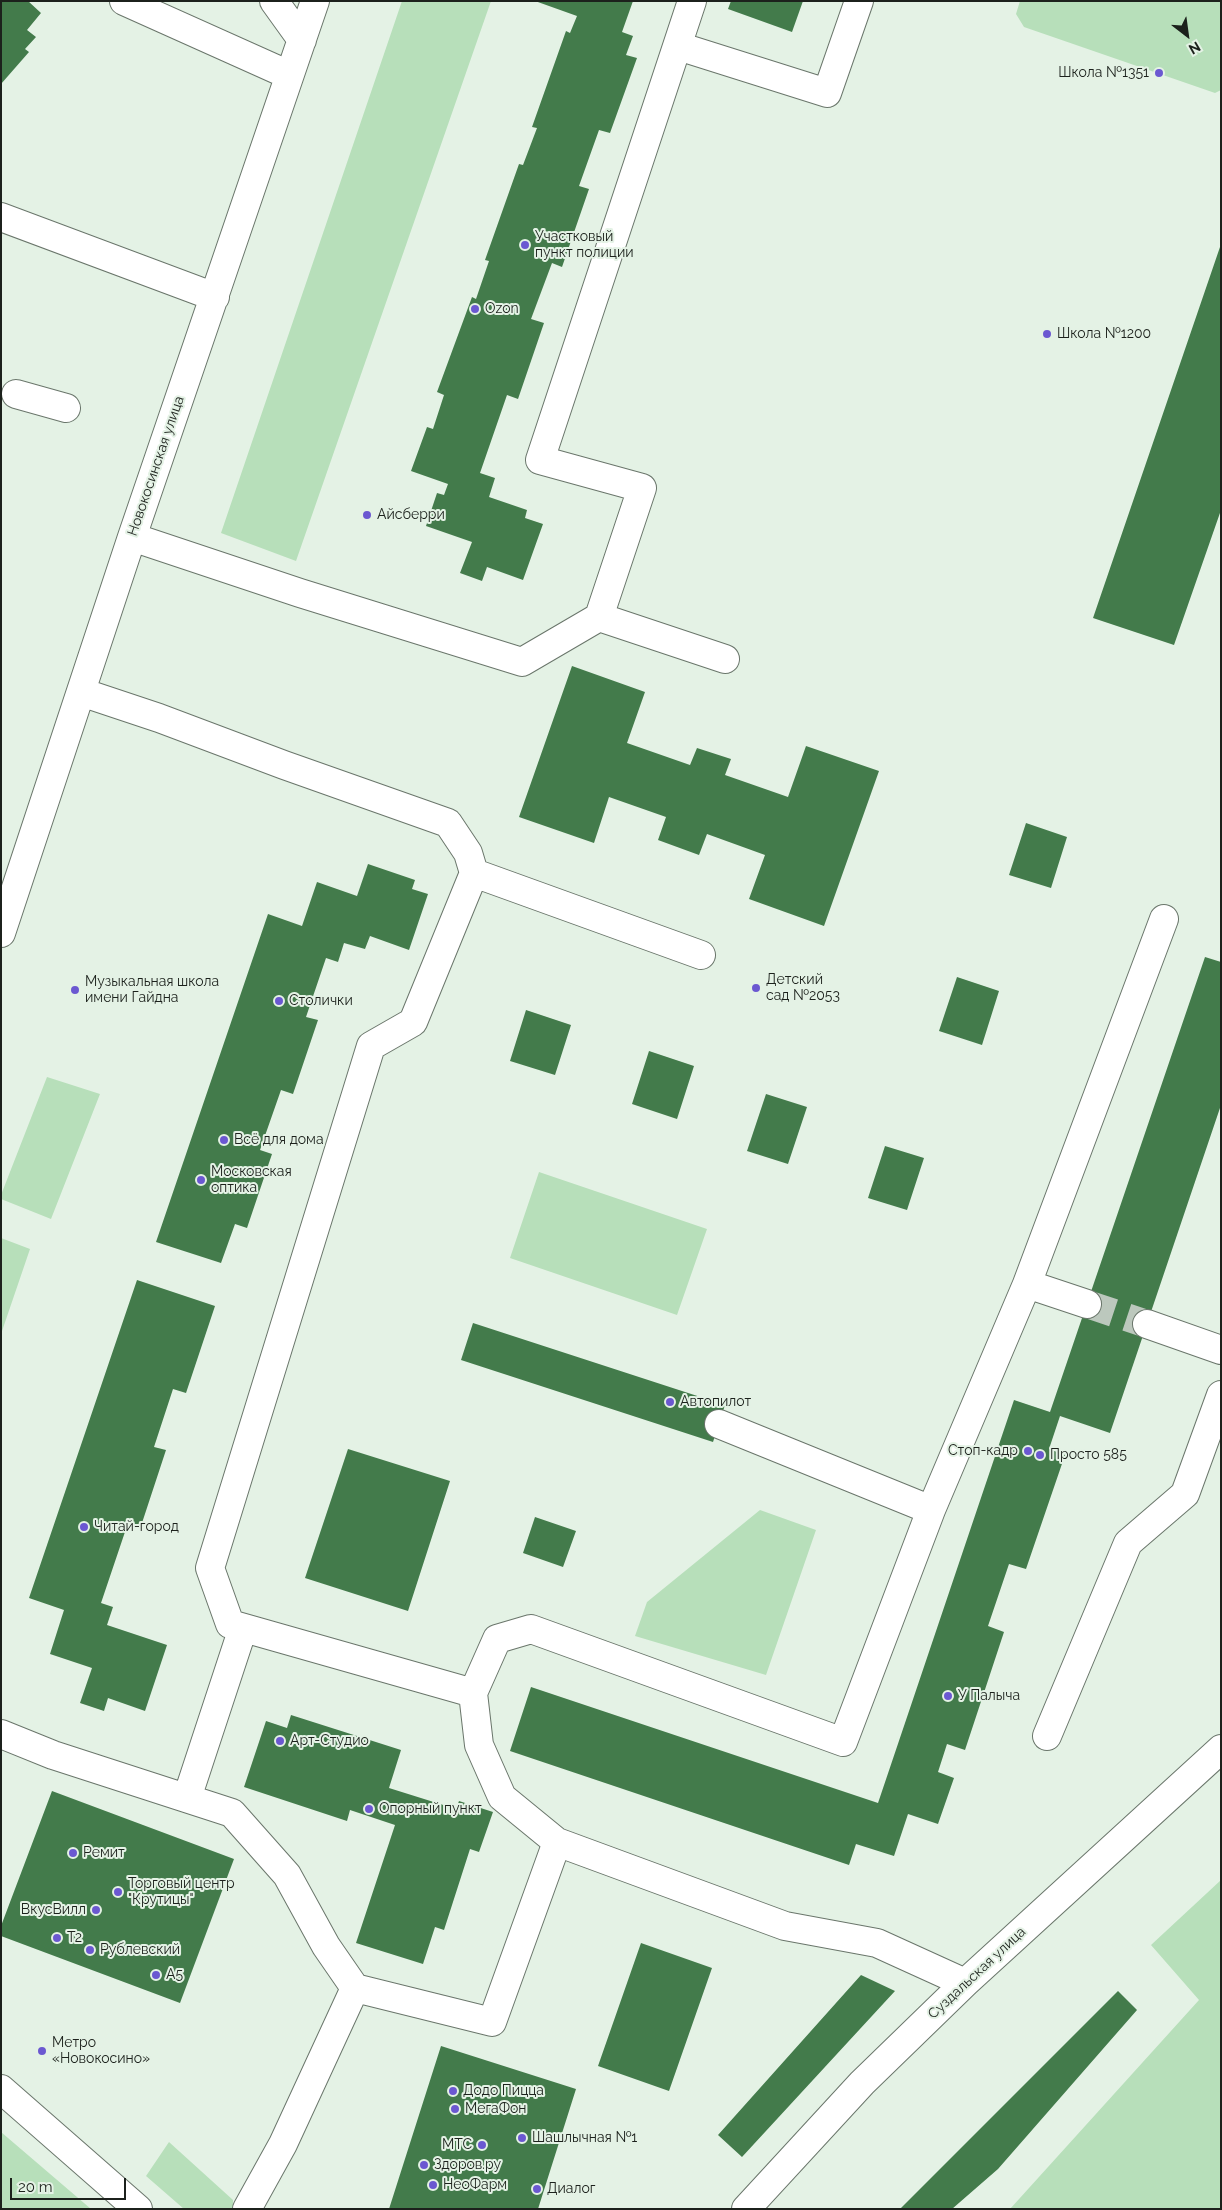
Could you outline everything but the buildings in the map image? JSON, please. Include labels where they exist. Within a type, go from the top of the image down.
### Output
[{"type":"street","points":[[124,1],[289,75]]},
{"type":"street","points":[[274,1],[302,40]]},
{"type":"street","name":"Новокосинская улица","points":[[2,928],[132,537],[314,1]]},
{"type":"street","points":[[132,537],[300,593],[522,662],[599,617],[642,488],[540,460],[692,1]]},
{"type":"street","points":[[678,46],[827,93],[859,1]]},
{"type":"street","points":[[1,217],[215,297]]},
{"type":"street","points":[[16,394],[66,408]]},
{"type":"street","points":[[599,617],[725,659]]},
{"type":"street","points":[[81,692],[159,718],[448,823],[468,853],[474,873],[413,1022],[371,1046],[210,1568],[230,1624],[473,1693]]},
{"type":"street","points":[[474,873],[701,955]]},
{"type":"street","points":[[965,1983],[877,1944],[785,1926],[557,1842],[502,1796],[479,1745],[473,1693],[497,1639],[531,1629],[843,1742],[931,1510],[1028,1284],[1164,919]]},
{"type":"street","points":[[1028,1284],[1087,1304]]},
{"type":"street","points":[[1147,1324],[1221,1350]]},
{"type":"street","points":[[1047,1736],[1128,1543],[1185,1494],[1221,1395]]},
{"type":"street","points":[[719,1424],[931,1510]]},
{"type":"street","points":[[187,1798],[243,1628]]},
{"type":"street","points":[[1,1734],[53,1755],[232,1813],[287,1875],[326,1946],[355,1988],[492,2022],[557,1842]]},
{"type":"street","name":"Суздальская улица","points":[[746,2209],[862,2083],[965,1983],[1221,1749]]},
{"type":"street","points":[[247,2209],[283,2144],[355,1988]]},
{"type":"street","points":[[1,2089],[138,2209]]},
{"type":"green space","points":[[402,1],[491,1],[296,561],[221,533]]},
{"type":"green space","name":"Школа №1351","points":[[1020,1],[1221,1],[1221,90],[1215,93],[1024,27],[1016,14]]},
{"type":"green space","points":[[47,1077],[100,1094],[51,1219],[1,1199]]},
{"type":"green space","points":[[539,1172],[707,1229],[677,1315],[510,1258]]},
{"type":"green space","points":[[1,1238],[30,1249],[1,1334]]},
{"type":"green space","points":[[760,1510],[816,1530],[766,1675],[635,1636],[647,1602]]},
{"type":"green space","points":[[1221,1880],[1221,2209],[1010,2209],[1199,2000],[1151,1945]]},
{"type":"green space","points":[[1,2132],[91,2209],[1,2209]]},
{"type":"green space","points":[[169,2142],[233,2200],[233,2209],[184,2209],[146,2176]]},
{"type":"tunnel","points":[[1087,1304],[1147,1324]]},
{"type":"place","name":"Школа №1351","points":[[1159,73]]},
{"type":"place","name":"Участковый пункт полиции","points":[[525,245]]},
{"type":"place","name":"Ozon","points":[[475,309]]},
{"type":"place","name":"Школа №1200","points":[[1047,334]]},
{"type":"place","name":"Айсберри","points":[[367,515]]},
{"type":"place","name":"Детский сад №2053","points":[[756,988]]},
{"type":"place","name":"Музыкальная школа имени Гайдна","points":[[75,990]]},
{"type":"place","name":"Столички","points":[[279,1001]]},
{"type":"place","name":"Всё для дома","points":[[224,1140]]},
{"type":"place","name":"Московская оптика","points":[[201,1180]]},
{"type":"place","name":"Автопилот","points":[[670,1402]]},
{"type":"place","name":"Стоп-кадр","points":[[1028,1451]]},
{"type":"place","name":"Просто 585","points":[[1040,1455]]},
{"type":"place","name":"Читай-город","points":[[84,1527]]},
{"type":"place","name":"У Палыча","points":[[948,1696]]},
{"type":"place","name":"Арт-Студио","points":[[280,1741]]},
{"type":"place","name":"Опорный пункт","points":[[369,1809]]},
{"type":"place","name":"Ремит","points":[[73,1853]]},
{"type":"place","name":"Торговый центр \"Крутицы\"","points":[[118,1892]]},
{"type":"place","name":"ВкусВилл","points":[[96,1910]]},
{"type":"place","name":"T2","points":[[57,1938]]},
{"type":"place","name":"Рублевский","points":[[90,1950]]},
{"type":"place","name":"А5","points":[[156,1975]]},
{"type":"place","name":"Метро «Новокосино»","points":[[42,2051]]},
{"type":"place","name":"Додо Пицца","points":[[453,2091]]},
{"type":"place","name":"МегаФон","points":[[455,2109]]},
{"type":"place","name":"Шашлычная №1","points":[[522,2138]]},
{"type":"place","name":"МТС","points":[[482,2145]]},
{"type":"place","name":"Здоров.ру","points":[[424,2165]]},
{"type":"place","name":"НеоФарм","points":[[433,2185]]},
{"type":"place","name":"Диалог","points":[[537,2189]]}]
